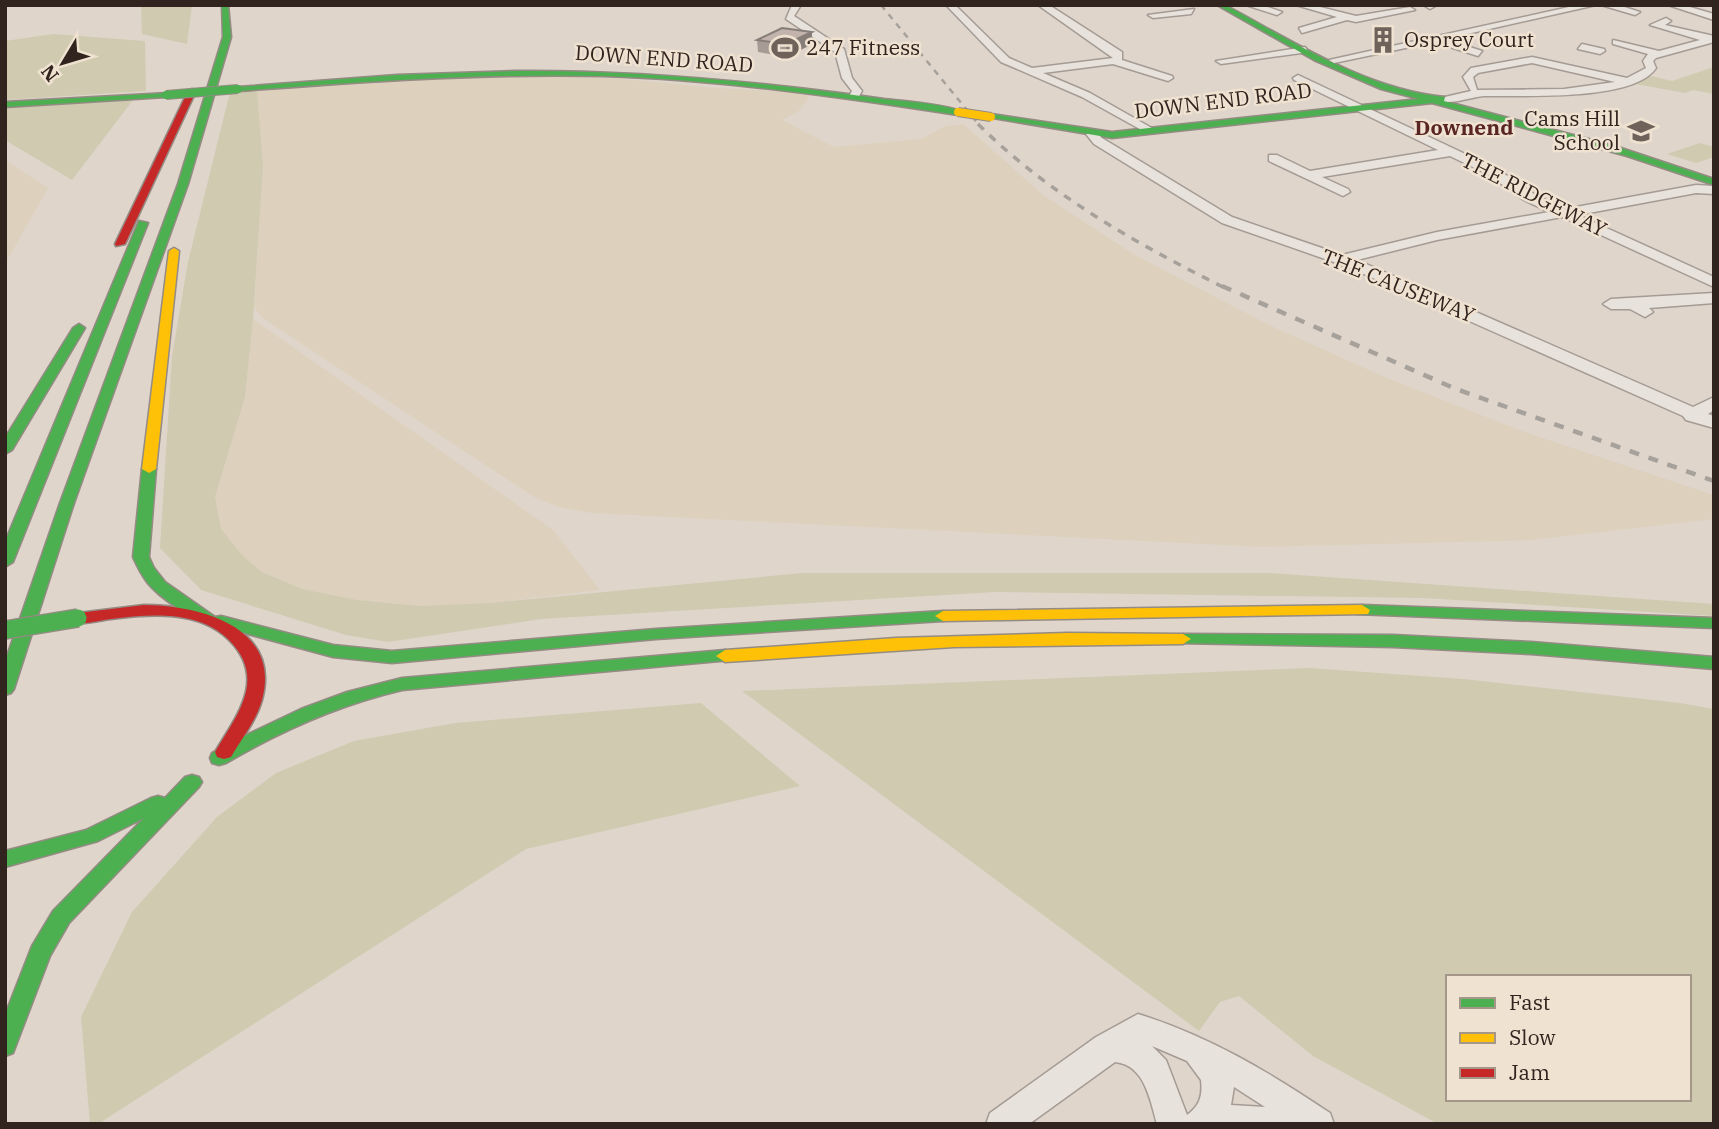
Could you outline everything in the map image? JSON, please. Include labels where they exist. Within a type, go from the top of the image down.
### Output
[{"type":"main road","points":[[5,689],[67,503],[183,184],[227,37],[225,5]]},
{"type":"main road","points":[[1220,5],[1350,74],[1441,97]]},
{"type":"main road","points":[[1306,51],[1394,85],[1630,154],[1714,182]]},
{"type":"main road","name":"DOWN END ROAD","points":[[5,105],[447,75],[557,73],[744,85],[854,96],[1092,134],[1151,131],[1441,97]]},
{"type":"main road","points":[[5,450],[90,307],[195,81],[173,149],[5,562]]},
{"type":"main road","points":[[183,184],[156,393],[141,557],[148,575],[160,588],[214,619],[248,649],[256,675],[252,704],[219,758]]},
{"type":"main road","points":[[5,630],[78,618],[150,611],[214,619],[332,651],[392,657],[804,622],[930,616],[1324,609],[1486,612],[1714,623]]},
{"type":"main road","points":[[1234,612],[1582,635]]},
{"type":"main road","points":[[5,1046],[40,953],[61,917],[192,782],[219,758],[288,718],[345,695],[402,684],[810,648],[1084,638],[1393,641],[1531,648],[1714,663]]},
{"type":"main road","points":[[1244,639],[1661,675]]},
{"type":"main road","points":[[5,859],[91,836],[150,808],[192,782]]},
{"type":"street","points":[[796,5],[789,17],[840,51],[847,78],[857,91],[854,96]]},
{"type":"street","points":[[950,5],[997,54],[1027,71],[1086,95],[1151,131]]},
{"type":"street","points":[[1042,5],[1118,54],[1118,59],[1114,61]]},
{"type":"street","points":[[1334,61],[1592,5]]},
{"type":"street","points":[[1605,5],[1635,12]]},
{"type":"street","points":[[1672,5],[1714,17]]},
{"type":"street","points":[[1255,6],[1279,13]]},
{"type":"street","points":[[1328,13],[1359,6]]},
{"type":"street","points":[[1303,9],[1345,18],[1367,19],[1394,13],[1409,13]]},
{"type":"street","points":[[1303,9],[1311,15],[1299,19],[1335,32]]},
{"type":"street","points":[[1173,25],[1149,12],[1191,11]]},
{"type":"street","points":[[1302,30],[1345,18]]},
{"type":"street","points":[[1666,22],[1655,25],[1713,40]]},
{"type":"street","points":[[1438,40],[1478,53]]},
{"type":"street","points":[[1441,97],[1479,93],[1560,94],[1589,91],[1627,81],[1651,71],[1649,58],[1658,54],[1713,40]]},
{"type":"street","points":[[1582,47],[1598,49],[1619,41],[1658,54]]},
{"type":"street","points":[[1221,61],[1306,51]]},
{"type":"street","points":[[1441,97],[1466,81],[1475,70],[1532,60],[1627,81]]},
{"type":"street","points":[[1027,71],[1114,61],[1167,78]]},
{"type":"street","name":"THE RIDGEWAY","points":[[1298,78],[1493,172],[1519,192],[1714,284]]},
{"type":"street","points":[[1466,81],[1493,89]]},
{"type":"street","points":[[1526,83],[1560,94]]},
{"type":"street","name":"THE CAUSEWAY","points":[[1092,134],[1098,141],[1227,220],[1341,260],[1615,377],[1692,416],[1714,423]]},
{"type":"street","points":[[1309,175],[1450,152]]},
{"type":"street","points":[[1273,158],[1343,192]]},
{"type":"street","points":[[1341,260],[1404,243],[1696,189],[1714,190]]},
{"type":"street","points":[[1611,304],[1639,308],[1714,298]]},
{"type":"street","points":[[1692,416],[1714,402]]},
{"type":"street","points":[[1002,1124],[1107,1047],[1138,1028],[1175,1038],[1258,1084],[1318,1124]]},
{"type":"street","points":[[1175,1038],[1198,1053],[1216,1073],[1218,1100],[1204,1123]]},
{"type":"street","points":[[1107,1047],[1125,1047],[1149,1061],[1160,1080],[1174,1124]]},
{"type":"street","points":[[1204,1123],[1238,1120],[1284,1124]]},
{"type":"shaded area","points":[[141,5],[192,5],[187,44],[142,34]]},
{"type":"shaded area","points":[[53,34],[145,41],[146,91],[5,100],[5,41]]},
{"type":"shaded area","points":[[1714,67],[1714,94],[1693,90],[1685,93],[1630,83],[1651,76],[1672,81]]},
{"type":"shaded area","points":[[438,78],[613,78],[716,88],[812,93],[799,111],[782,120],[834,147],[921,139],[946,126],[963,124],[1043,195],[1135,255],[1269,325],[1387,378],[1522,431],[1714,495],[1714,519],[1531,540],[1262,547],[592,513],[559,507],[534,497],[264,319],[254,308],[263,166],[257,90]]},
{"type":"shaded area","points":[[257,90],[263,166],[245,397],[215,497],[221,529],[243,556],[262,572],[302,589],[357,600],[420,606],[490,603],[802,573],[1269,573],[1714,604],[1714,616],[1423,598],[995,592],[541,619],[388,642],[346,635],[201,590],[160,548],[172,356],[188,262],[230,92]]},
{"type":"shaded area","points":[[133,100],[72,180],[5,140],[5,108]]},
{"type":"shaded area","points":[[1700,143],[1714,147],[1714,157],[1696,163],[1667,154]]},
{"type":"shaded area","points":[[5,160],[48,188],[5,264]]},
{"type":"shaded area","points":[[253,319],[553,530],[600,590],[490,603],[420,606],[357,600],[302,589],[262,572],[243,556],[221,529],[215,497],[245,397]]},
{"type":"shaded area","points":[[1309,668],[1463,679],[1714,709],[1714,1124],[1438,1124],[1313,1056],[1239,996],[1220,1002],[1199,1031],[742,691]]},
{"type":"shaded area","points":[[701,703],[800,786],[526,849],[98,1124],[90,1124],[81,1017],[132,912],[217,817],[276,773],[354,741],[455,723]]},
{"type":"building","points":[[782,28],[812,32],[786,44],[757,40]]},
{"type":"railway","points":[[881,5],[980,125]]},
{"type":"railway","points":[[980,125],[1034,173],[1095,216],[1159,254],[1225,288]]},
{"type":"railway","points":[[1222,286],[1456,389],[1714,481]]},
{"type":"traffic: fast","points":[[5,689],[67,503],[183,184],[227,37],[225,5]]},
{"type":"traffic: fast","points":[[1220,5],[1317,58],[1384,87],[1630,154]]},
{"type":"traffic: fast","points":[[238,89],[437,76],[607,74],[758,85],[958,112]]},
{"type":"traffic: fast","points":[[166,95],[238,89]]},
{"type":"traffic: fast","points":[[5,105],[166,95]]},
{"type":"traffic: fast","points":[[991,117],[1112,135],[1442,99]]},
{"type":"traffic: fast","points":[[1612,148],[1714,182]]},
{"type":"traffic: fast","points":[[5,562],[143,223]]},
{"type":"traffic: fast","points":[[5,450],[79,328]]},
{"type":"traffic: fast","points":[[149,469],[141,557],[159,586],[207,617]]},
{"type":"traffic: fast","points":[[1362,610],[1714,623]]},
{"type":"traffic: fast","points":[[221,621],[333,651],[392,657],[656,634],[943,616]]},
{"type":"traffic: fast","points":[[5,630],[78,618]]},
{"type":"traffic: fast","points":[[1183,639],[1393,641],[1531,648],[1714,663]]},
{"type":"traffic: fast","points":[[219,758],[263,734],[330,704],[402,684],[725,656]]},
{"type":"traffic: fast","points":[[5,1046],[40,953],[61,917],[192,782]]},
{"type":"traffic: fast","points":[[5,859],[91,836],[158,803]]},
{"type":"traffic: slow","points":[[958,112],[991,117]]},
{"type":"traffic: slow","points":[[149,469],[174,251]]},
{"type":"traffic: slow","points":[[943,616],[1362,610]]},
{"type":"traffic: slow","points":[[725,656],[954,642],[1183,639]]},
{"type":"traffic: jam","points":[[120,244],[192,91]]},
{"type":"traffic: jam","points":[[78,618],[121,612],[167,610],[210,619],[228,629],[248,652],[256,682],[254,698],[248,712],[224,752]]},
{"type":"place","name":"Osprey Court","points":[[1383,40]]},
{"type":"place","name":"247 Fitness","points":[[785,48]]},
{"type":"place","name":"Cams Hill School","points":[[1641,131]]},
{"type":"district","name":"Downend","points":[[1464,128]]}]
